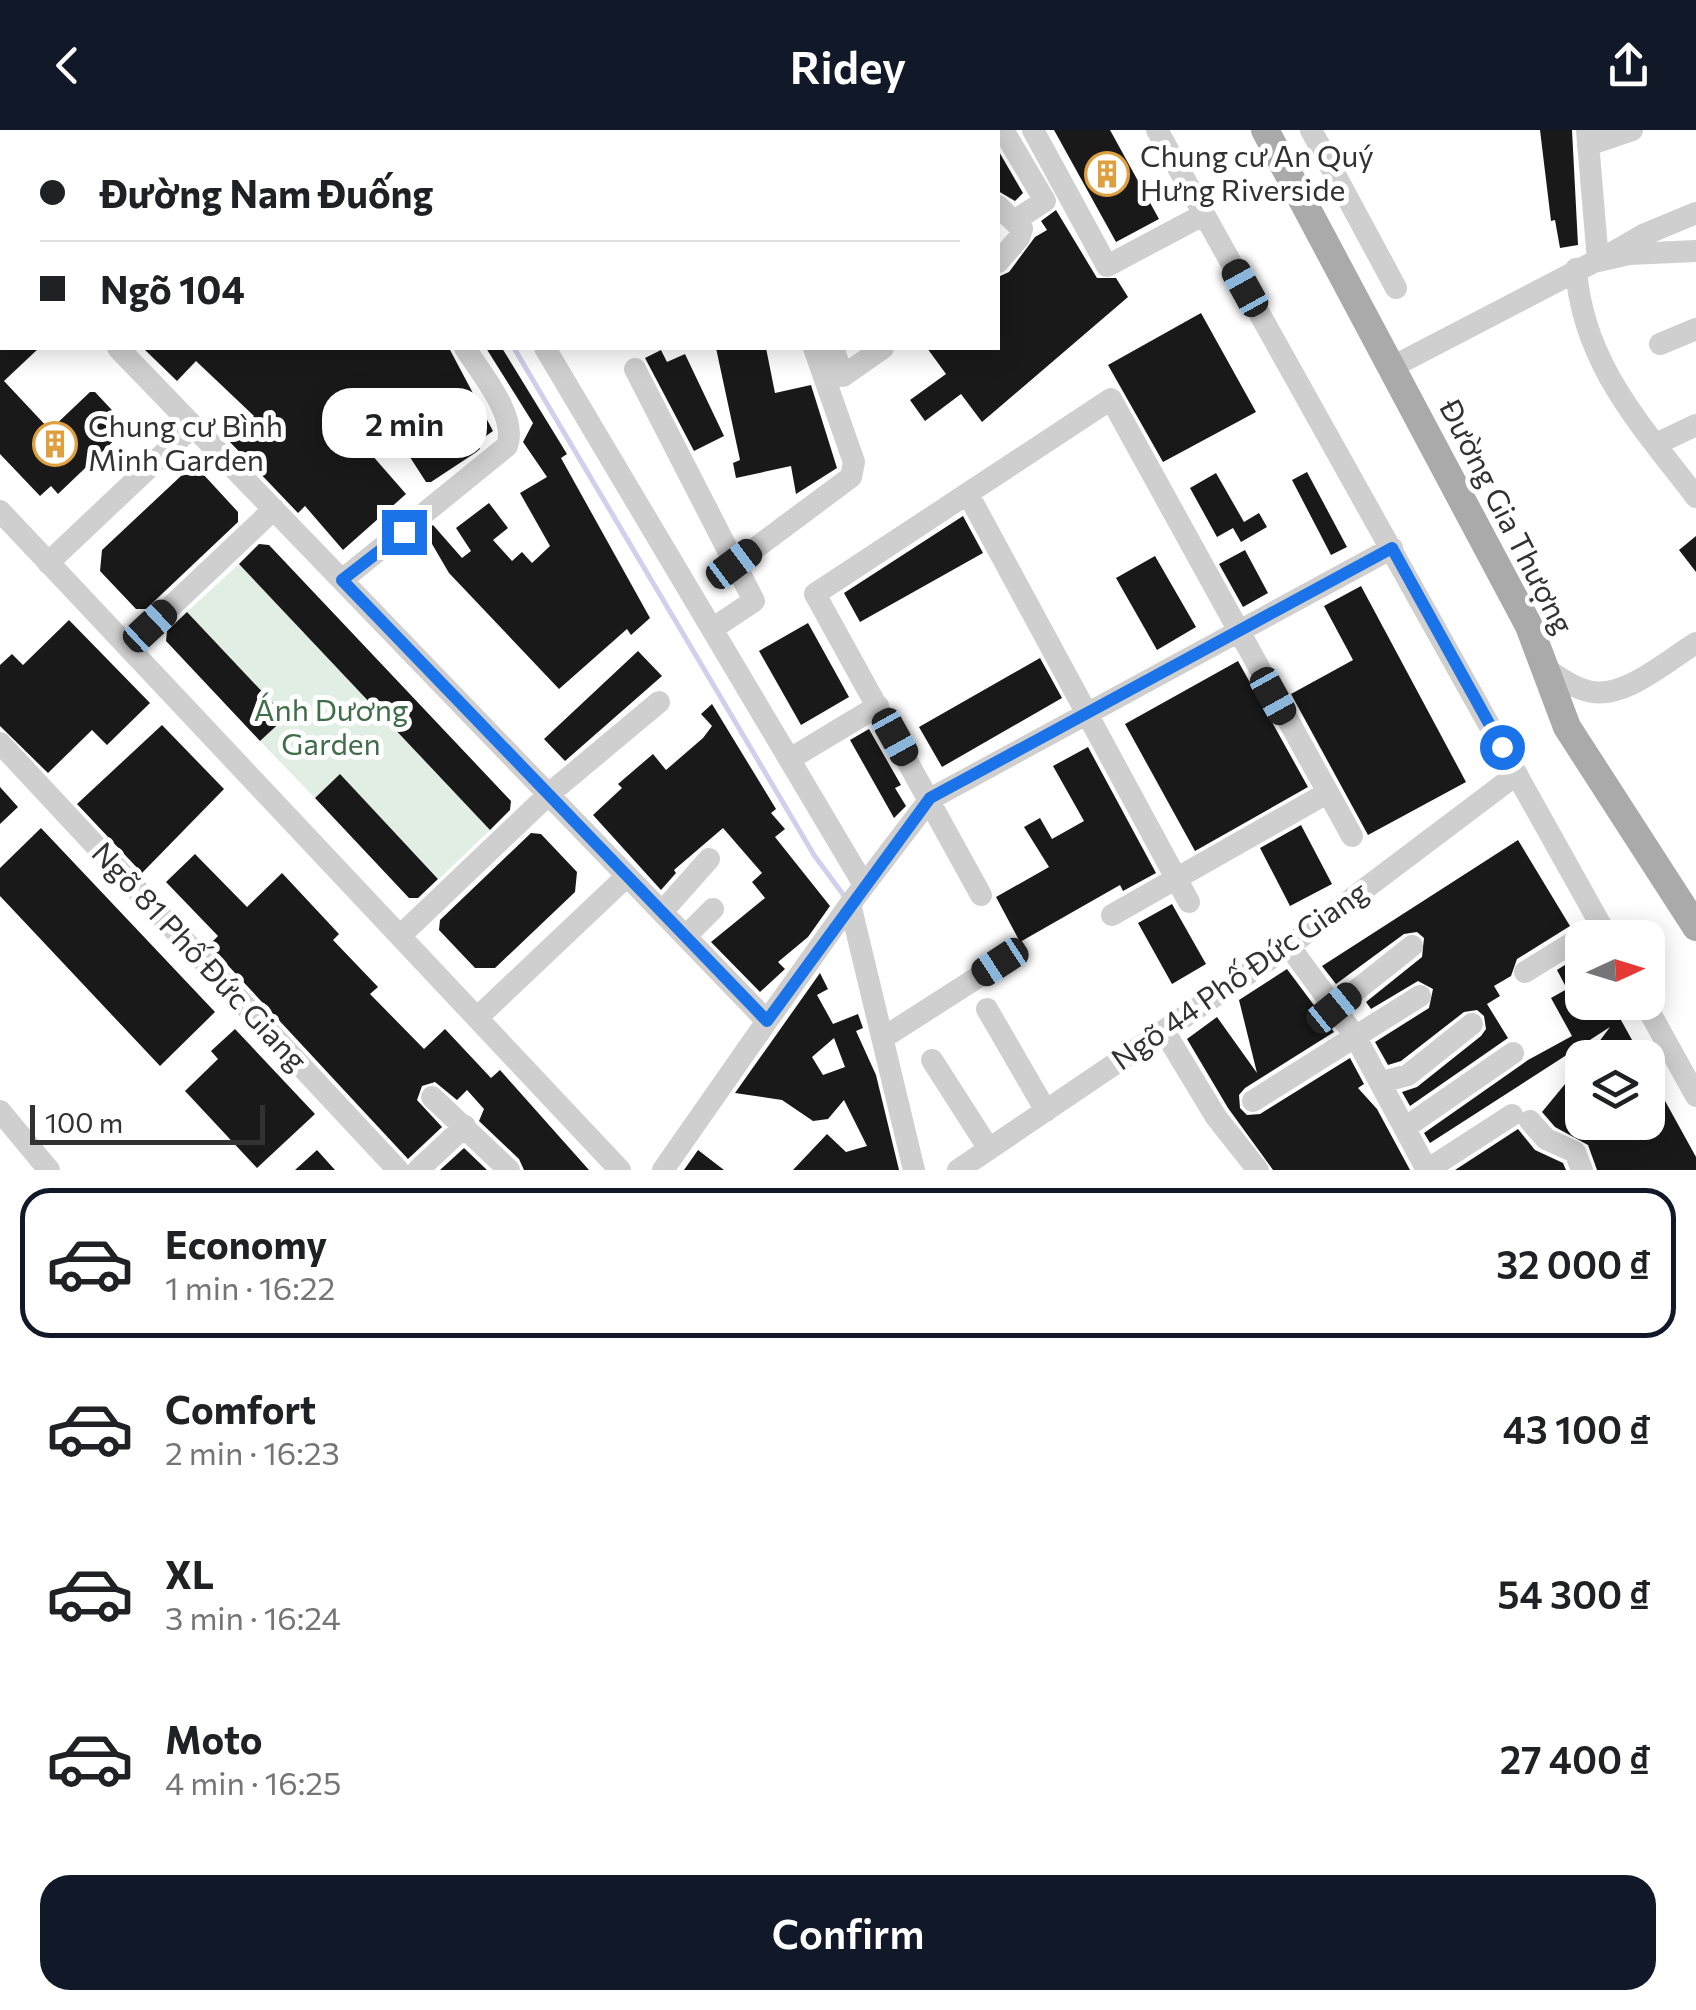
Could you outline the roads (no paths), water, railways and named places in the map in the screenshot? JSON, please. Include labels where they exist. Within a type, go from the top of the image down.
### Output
[{"type":"main road","name":"Đường Gia Thượng","points":[[1265,130],[1529,626],[1578,747],[1696,927]]},
{"type":"street","points":[[1000,260],[1020,238],[1022,228],[1006,214],[1044,200],[1003,130]]},
{"type":"street","points":[[1033,130],[1108,266],[1203,215]]},
{"type":"street","points":[[1157,130],[1597,920]]},
{"type":"street","points":[[1310,130],[1396,288]]},
{"type":"street","points":[[1632,130],[1588,137],[1587,265],[1582,317],[1598,362],[1696,497]]},
{"type":"street","points":[[1392,367],[1643,235],[1696,213]]},
{"type":"street","points":[[1587,265],[1694,255]]},
{"type":"street","points":[[1660,344],[1696,329]]},
{"type":"street","points":[[120,350],[767,1021]]},
{"type":"street","points":[[342,580],[507,446],[510,430],[466,350]]},
{"type":"street","points":[[546,350],[790,759],[857,894],[883,1038],[914,1170]]},
{"type":"street","points":[[734,564],[851,477],[854,462],[815,350]]},
{"type":"street","points":[[835,350],[843,376],[880,350]]},
{"type":"street","points":[[635,369],[754,601],[712,629]]},
{"type":"street","points":[[981,895],[815,594],[1111,400],[1352,836]]},
{"type":"street","points":[[1656,444],[1696,425]]},
{"type":"street","points":[[48,563],[193,426]]},
{"type":"street","points":[[968,494],[1189,902]]},
{"type":"street","points":[[128,647],[274,509]]},
{"type":"street","points":[[0,512],[620,1170]]},
{"type":"street","points":[[663,1170],[857,894],[930,798],[1392,548]]},
{"type":"street","points":[[1546,669],[1584,690],[1606,692],[1638,679],[1696,643]]},
{"type":"street","points":[[400,936],[549,794],[659,702]]},
{"type":"street","points":[[790,759],[878,706]]},
{"type":"street","name":"Ngõ 81 Phố Đức Giang","points":[[0,744],[398,1170]]},
{"type":"street","name":"Ngõ 44 Phố Đức Giang","points":[[958,1170],[1289,946],[1516,774]]},
{"type":"street","points":[[1112,916],[1327,793]]},
{"type":"street","points":[[662,912],[709,859]]},
{"type":"street","points":[[477,1018],[628,876]]},
{"type":"street","points":[[686,936],[713,909]]},
{"type":"street","points":[[1289,946],[1354,1036],[1427,1170],[1521,1118],[1546,1140],[1575,1152],[1582,1170]]},
{"type":"street","points":[[1334,1008],[1412,946]]},
{"type":"street","points":[[1525,972],[1565,952]]},
{"type":"street","points":[[883,1038],[1000,962]]},
{"type":"street","points":[[1253,1101],[1420,996]]},
{"type":"street","points":[[987,1009],[1046,1110]]},
{"type":"street","points":[[1654,1020],[1696,1096]]},
{"type":"street","points":[[1382,1082],[1408,1076],[1472,1024]]},
{"type":"street","points":[[1164,1031],[1216,1116],[1258,1170]]},
{"type":"street","points":[[1406,1127],[1513,1053]]},
{"type":"street","points":[[932,1060],[989,1150]]},
{"type":"street","points":[[432,1096],[508,1170]]},
{"type":"street","points":[[0,1111],[49,1170]]},
{"type":"street","points":[[418,1170],[465,1126]]},
{"type":"waterway","points":[[515,350],[814,855],[845,897]]},
{"type":"place","name":"Chung cư An Quý Hưng Riverside","points":[[1107,174]]},
{"type":"place","name":"Chung cư Bình Minh Garden","points":[[55,444]]},
{"type":"park label","name":"Ánh Dương Garden","points":[[331,728]]}]
